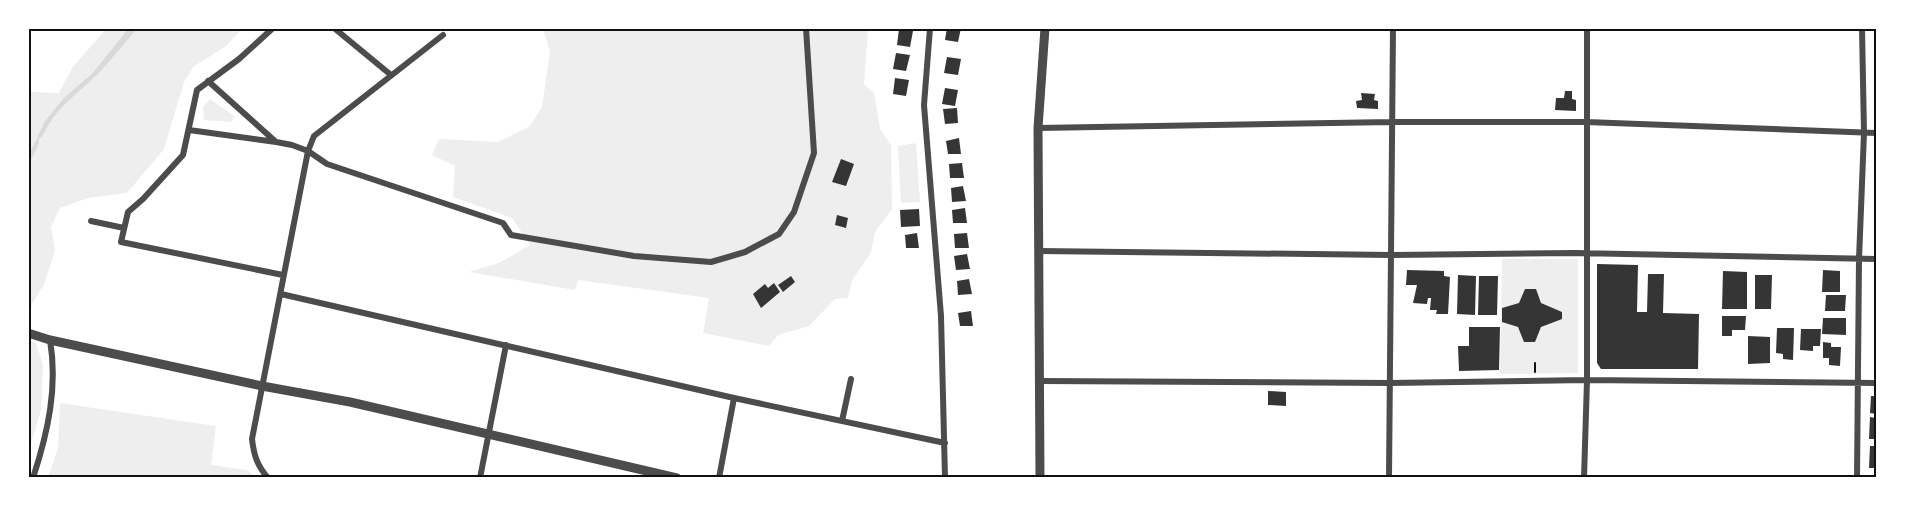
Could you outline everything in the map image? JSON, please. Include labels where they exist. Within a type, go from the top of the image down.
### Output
[{"type":"street","points":[[273,28],[239,59],[197,90],[183,155],[128,212],[121,242],[283,275]]},
{"type":"street","points":[[334,28],[391,75]]},
{"type":"street","points":[[189,130],[292,144],[308,151],[327,164],[503,223],[511,235],[634,256],[711,262],[745,252],[779,234],[794,212],[814,153],[806,28]]},
{"type":"street","points":[[930,28],[924,105],[941,316],[945,477]]},
{"type":"street","points":[[1040,477],[1038,128],[1045,28]]},
{"type":"street","points":[[1389,477],[1393,28]]},
{"type":"street","points":[[1584,477],[1587,380],[1587,28]]},
{"type":"street","points":[[1857,477],[1859,259],[1864,133],[1862,28]]},
{"type":"street","points":[[268,477],[258,467],[253,454],[252,439],[308,151],[314,136],[443,35]]},
{"type":"street","points":[[208,81],[276,142]]},
{"type":"street","points":[[1038,128],[1392,122],[1586,122],[1876,133]]},
{"type":"street","points":[[91,221],[124,228]]},
{"type":"street","points":[[1038,251],[1392,255],[1587,254],[1876,259]]},
{"type":"street","points":[[281,294],[734,398],[945,443]]},
{"type":"street","points":[[28,333],[50,340],[262,386],[350,402],[677,477]]},
{"type":"street","points":[[33,477],[50,420],[54,380],[50,340]]},
{"type":"street","points":[[480,477],[506,345]]},
{"type":"street","points":[[842,421],[851,379]]},
{"type":"street","points":[[1039,381],[1390,383],[1587,380],[1876,383]]},
{"type":"street","points":[[719,477],[734,398]]},
{"type":"path","points":[[1535,363],[1535,372]]},
{"type":"shaded area","points":[[106,29],[242,29],[226,46],[193,67],[184,82],[164,149],[127,193],[88,198],[60,208],[51,227],[55,251],[44,284],[29,310],[29,92],[59,93],[72,68]]},
{"type":"shaded area","points":[[128,29],[135,29],[93,75],[67,97],[47,122],[29,161],[45,121],[66,96],[92,74]]},
{"type":"shaded area","points":[[543,29],[868,29],[864,84],[874,93],[880,129],[891,145],[892,209],[875,232],[871,252],[852,281],[848,298],[835,299],[809,326],[778,335],[769,346],[703,333],[709,298],[578,280],[575,290],[469,272],[499,263],[530,245],[512,218],[453,197],[455,166],[432,155],[439,139],[498,142],[530,126],[542,107],[550,52]]},
{"type":"shaded area","points":[[210,99],[234,116],[232,122],[204,120],[203,107]]},
{"type":"shaded area","points":[[916,143],[920,202],[901,203],[898,146]]},
{"type":"shaded area","points":[[1502,259],[1578,259],[1578,373],[1500,374]]},
{"type":"shaded area","points":[[29,341],[36,343],[43,365],[41,410],[29,450]]},
{"type":"shaded area","points":[[60,403],[216,426],[211,465],[247,470],[256,477],[48,477],[58,448]]},
{"type":"building","points":[[947,28],[961,28],[958,42],[945,40]]},
{"type":"building","points":[[899,29],[913,31],[910,47],[897,45]]},
{"type":"building","points":[[896,53],[910,55],[906,71],[893,69]]},
{"type":"building","points":[[947,57],[961,59],[958,75],[944,73]]},
{"type":"building","points":[[895,78],[909,80],[906,96],[893,94]]},
{"type":"building","points":[[945,88],[958,90],[955,106],[942,104]]},
{"type":"building","points":[[1565,91],[1572,91],[1572,99],[1576,100],[1576,111],[1555,110],[1556,98],[1564,98]]},
{"type":"building","points":[[1361,93],[1375,94],[1374,100],[1378,101],[1378,109],[1357,108],[1356,101],[1362,100]]},
{"type":"building","points":[[957,108],[958,123],[945,124],[943,109]]},
{"type":"building","points":[[959,138],[961,154],[948,154],[946,141]]},
{"type":"building","points":[[841,159],[854,164],[846,186],[832,182]]},
{"type":"building","points":[[962,163],[964,178],[950,178],[949,164]]},
{"type":"building","points":[[963,186],[966,201],[952,202],[951,188]]},
{"type":"building","points":[[965,208],[967,223],[953,223],[952,210]]},
{"type":"building","points":[[919,209],[920,226],[901,227],[900,210]]},
{"type":"building","points":[[837,215],[848,218],[846,228],[835,225]]},
{"type":"building","points":[[917,233],[919,248],[906,248],[905,235]]},
{"type":"building","points":[[967,233],[969,248],[955,248],[954,234]]},
{"type":"building","points":[[967,254],[970,269],[956,270],[954,256]]},
{"type":"building","points":[[1597,264],[1638,265],[1637,312],[1647,312],[1648,274],[1664,274],[1663,313],[1699,314],[1698,369],[1601,369],[1597,363]]},
{"type":"building","points":[[1407,270],[1444,271],[1444,276],[1450,277],[1448,314],[1436,314],[1437,310],[1430,310],[1431,298],[1428,298],[1427,304],[1413,303],[1417,285],[1406,285]]},
{"type":"building","points":[[1823,270],[1840,271],[1840,292],[1822,292]]},
{"type":"building","points":[[1723,271],[1747,272],[1747,309],[1722,309]]},
{"type":"building","points":[[1458,275],[1476,276],[1475,315],[1457,314]]},
{"type":"building","points":[[1755,275],[1772,275],[1771,309],[1755,309]]},
{"type":"building","points":[[791,276],[795,282],[783,292],[778,285]]},
{"type":"building","points":[[1479,276],[1498,276],[1497,315],[1478,315]]},
{"type":"building","points":[[969,279],[972,294],[958,295],[957,281]]},
{"type":"building","points":[[774,283],[780,292],[761,308],[753,294],[765,284],[768,288]]},
{"type":"building","points":[[1525,289],[1536,289],[1541,303],[1562,312],[1562,319],[1541,327],[1535,342],[1524,342],[1518,327],[1502,322],[1502,308],[1519,303]]},
{"type":"building","points":[[1826,295],[1846,295],[1845,311],[1825,311]]},
{"type":"building","points":[[971,311],[973,326],[960,326],[958,313]]},
{"type":"building","points":[[1722,316],[1746,316],[1745,330],[1732,330],[1732,336],[1722,336]]},
{"type":"building","points":[[1823,318],[1846,318],[1846,335],[1822,334]]},
{"type":"building","points":[[1469,327],[1500,327],[1499,370],[1459,371],[1458,346],[1469,346]]},
{"type":"building","points":[[1777,328],[1794,328],[1793,360],[1783,359],[1783,354],[1776,353]]},
{"type":"building","points":[[1801,329],[1821,329],[1820,346],[1813,346],[1813,351],[1800,350]]},
{"type":"building","points":[[1748,336],[1770,337],[1770,363],[1748,364]]},
{"type":"building","points":[[1823,342],[1831,343],[1831,347],[1841,347],[1840,366],[1829,365],[1829,358],[1823,358]]},
{"type":"building","points":[[1268,391],[1286,392],[1286,406],[1268,405]]},
{"type":"building","points":[[1871,396],[1876,396],[1876,414],[1870,413]]},
{"type":"building","points":[[1870,417],[1876,418],[1876,439],[1869,439]]},
{"type":"building","points":[[1870,446],[1876,446],[1876,468],[1869,468]]},
{"type":"waterway","points":[[40,136],[58,109],[95,74],[135,28]]},
{"type":"waterway","points":[[28,161],[37,143]]}]
